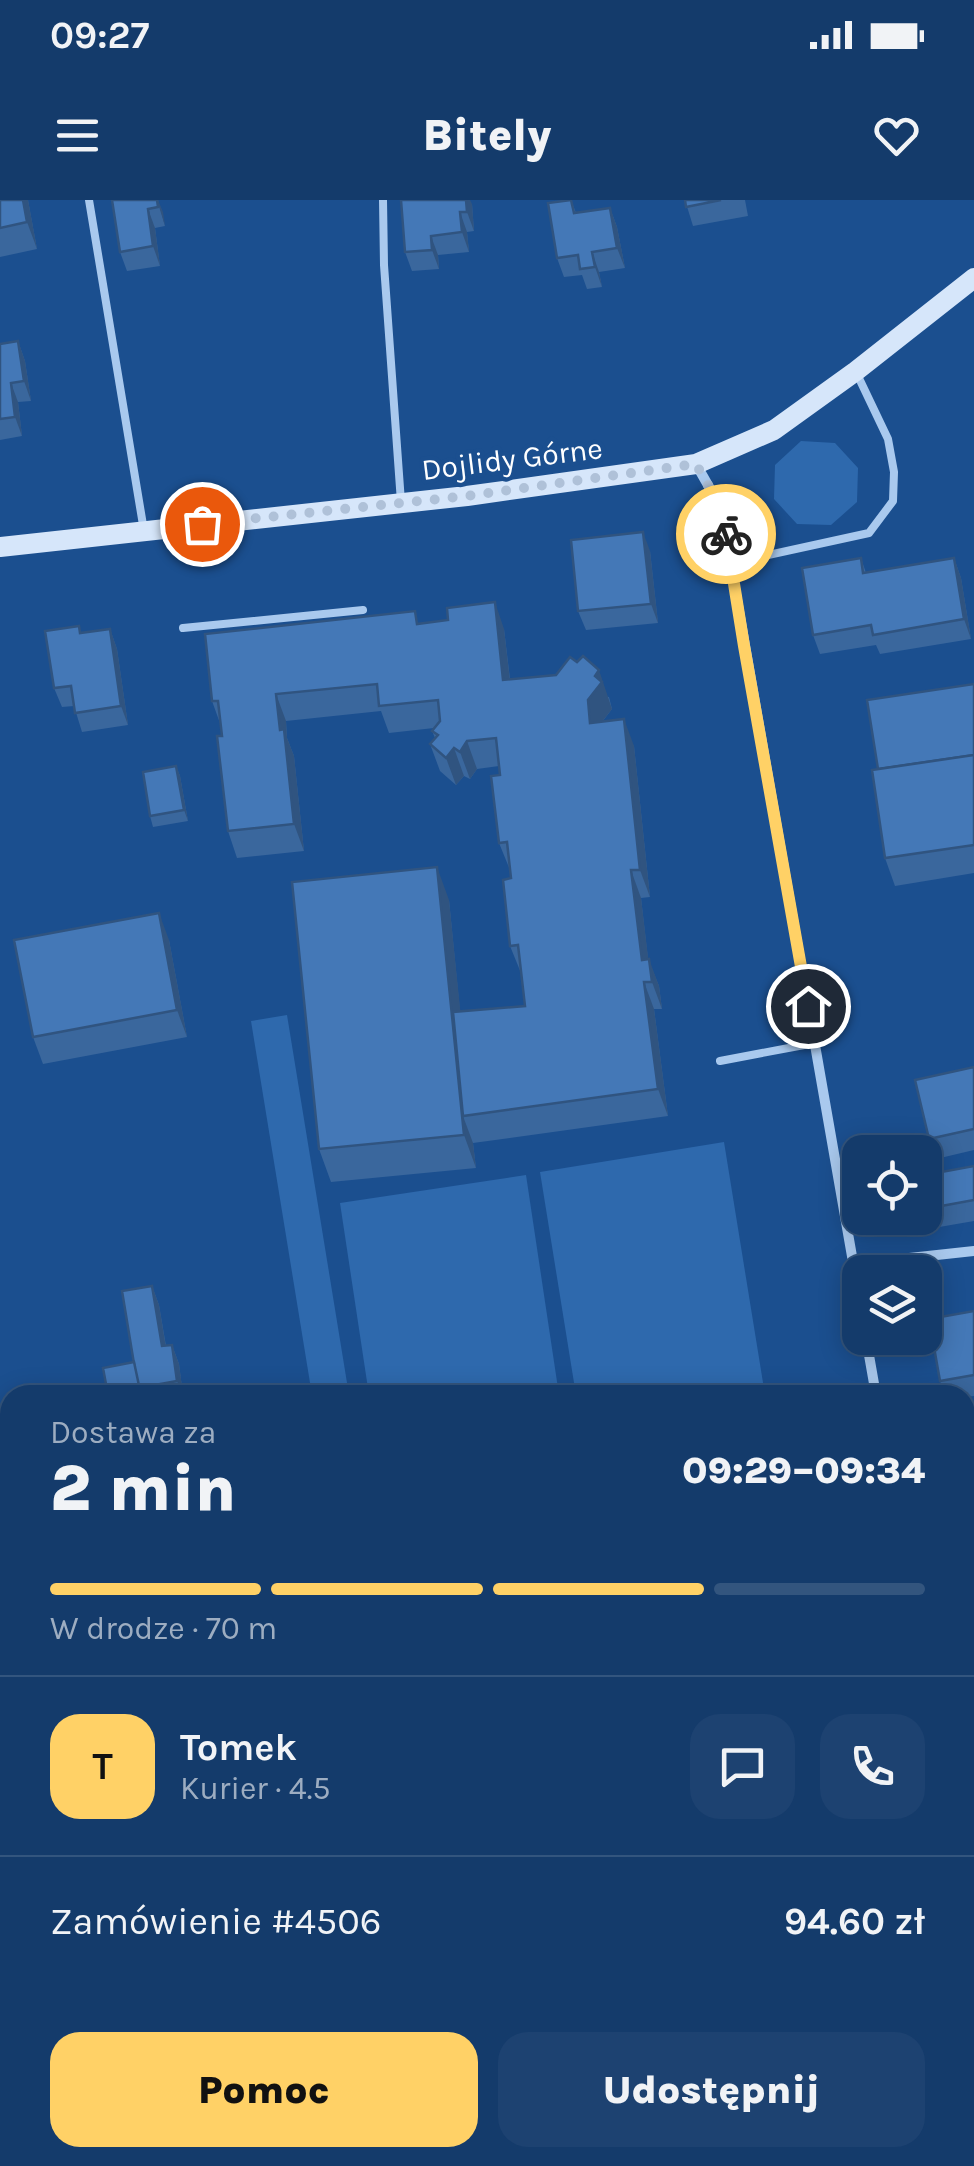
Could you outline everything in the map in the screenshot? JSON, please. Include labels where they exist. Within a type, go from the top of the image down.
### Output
[{"type":"street","name":"Dojlidy Górne","points":[[0,547],[485,493],[696,464],[774,430],[974,278]]},
{"type":"street","points":[[696,464],[721,508],[732,563],[852,1255]]},
{"type":"street","points":[[937,1255],[974,1251]]},
{"type":"street","points":[[869,1355],[874,1385]]},
{"type":"lane","points":[[89,200],[144,530]]},
{"type":"lane","points":[[383,200],[401,502]]},
{"type":"lane","points":[[732,563],[869,533],[893,501],[894,472],[888,439],[856,371]]},
{"type":"lane","points":[[183,628],[363,610]]},
{"type":"lane","points":[[720,1061],[815,1044]]},
{"type":"shaded area","points":[[801,441],[835,443],[858,468],[857,502],[831,525],[797,524],[774,499],[775,465]]},
{"type":"shaded area","points":[[287,1015],[347,1385],[310,1385],[251,1021]]},
{"type":"shaded area","points":[[724,1142],[763,1385],[574,1385],[540,1172]]},
{"type":"shaded area","points":[[526,1175],[558,1385],[367,1385],[340,1203]]},
{"type":"building","points":[[0,200],[23,200],[27,222],[0,228]]},
{"type":"building","points":[[112,200],[157,200],[158,207],[148,209],[153,246],[120,252]]},
{"type":"building","points":[[401,200],[466,200],[467,212],[460,212],[462,232],[431,236],[432,250],[405,252]]},
{"type":"building","points":[[571,200],[574,213],[610,208],[617,248],[592,252],[595,267],[580,269],[578,255],[557,258],[548,203]]},
{"type":"building","points":[[685,200],[721,200],[686,207]]},
{"type":"building","points":[[18,341],[24,381],[11,383],[15,417],[0,419],[0,344]]},
{"type":"building","points":[[643,532],[651,604],[578,611],[571,540]]},
{"type":"building","points":[[861,558],[863,573],[954,558],[964,619],[873,635],[871,625],[813,635],[802,568]]},
{"type":"building","points":[[495,602],[503,680],[556,675],[570,657],[577,662],[583,656],[599,670],[595,676],[602,682],[588,700],[590,723],[624,719],[640,870],[631,870],[642,960],[649,959],[652,982],[644,982],[658,1089],[463,1116],[453,1012],[525,1006],[518,945],[510,946],[503,880],[511,878],[507,842],[499,843],[491,776],[500,775],[496,738],[467,741],[460,752],[454,748],[446,758],[430,744],[438,735],[432,731],[440,721],[438,700],[379,706],[377,684],[276,694],[280,730],[284,729],[294,824],[228,831],[217,736],[222,736],[218,701],[212,701],[205,634],[415,611],[417,624],[448,620],[447,608]]},
{"type":"building","points":[[79,626],[80,633],[110,629],[121,706],[75,713],[71,686],[54,688],[45,631]]},
{"type":"building","points":[[974,684],[974,755],[878,769],[867,700]]},
{"type":"building","points":[[974,755],[974,845],[885,858],[872,770]]},
{"type":"building","points":[[176,766],[184,810],[150,816],[143,772]]},
{"type":"building","points":[[437,867],[464,1135],[319,1149],[292,882]]},
{"type":"building","points":[[159,913],[177,1010],[33,1037],[14,940]]},
{"type":"building","points":[[974,1067],[974,1129],[928,1135],[915,1080]]},
{"type":"building","points":[[974,1166],[974,1200],[942,1206],[942,1172]]},
{"type":"building","points":[[152,1286],[162,1346],[172,1345],[177,1381],[138,1385],[122,1291]]},
{"type":"building","points":[[974,1311],[974,1375],[940,1381],[935,1355],[942,1355],[942,1317]]},
{"type":"building","points":[[134,1362],[139,1385],[106,1385],[103,1368]]},
{"type":"way so far","points":[[202,524],[467,496],[696,464],[721,508],[726,534]]},
{"type":"route","points":[[726,534],[808,1006]]}]
